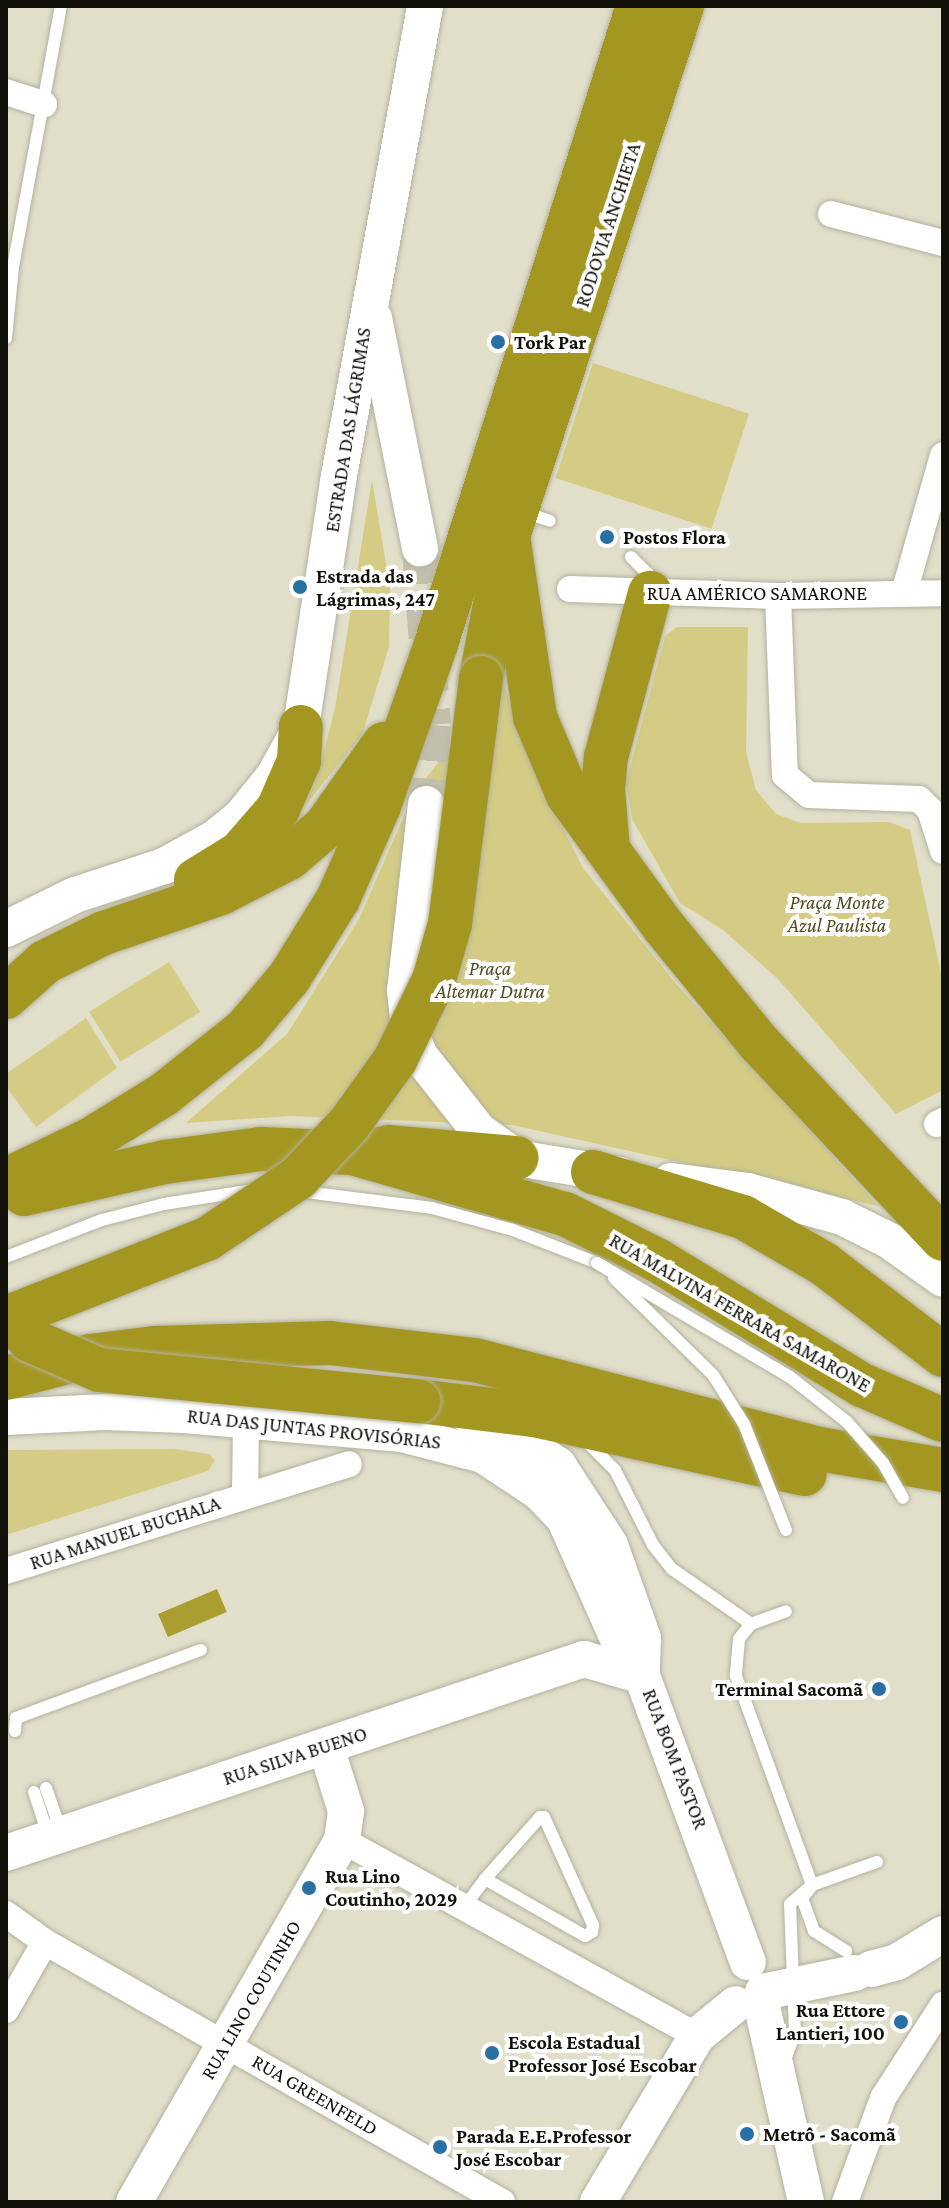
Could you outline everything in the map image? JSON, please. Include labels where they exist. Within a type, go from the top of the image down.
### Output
[{"type":"highway","name":"RODOVIA ANCHIETA","points":[[435,647],[638,6]]},
{"type":"highway","name":"RODOVIA ANCHIETA","points":[[6,1317],[207,1239],[298,1178],[349,1124],[395,1060],[434,980],[450,924],[481,678],[682,6]]},
{"type":"highway","points":[[525,523],[535,717],[568,795],[609,856],[759,1043],[943,1239]]},
{"type":"highway","points":[[609,856],[603,820],[606,757],[640,575]]},
{"type":"highway","points":[[6,997],[45,962],[166,910],[256,877],[325,827],[383,745],[435,647]]},
{"type":"highway","points":[[6,1180],[90,1140],[163,1095],[245,1030],[289,978],[338,899],[374,820],[435,647]]},
{"type":"highway","points":[[166,910],[191,883],[240,853],[278,809],[299,761],[301,727]]},
{"type":"highway","points":[[679,945],[776,1027],[943,1198]]},
{"type":"highway","points":[[6,1199],[83,1178],[247,1151],[353,1153],[389,1147],[517,1158]]},
{"type":"highway","name":"RUA MALVINA FERRARA SAMARONE","points":[[353,1153],[565,1214],[657,1260],[862,1385],[943,1420]]},
{"type":"highway","points":[[593,1172],[743,1217],[824,1264],[943,1355]]},
{"type":"highway","points":[[6,1317],[30,1340],[99,1370],[534,1415],[838,1480],[943,1473]]},
{"type":"highway","points":[[6,1378],[90,1356],[155,1348],[330,1343],[475,1360],[819,1449],[943,1473]]},
{"type":"main road","name":"ESTRADA DAS LÁGRIMAS","points":[[6,929],[75,895],[164,866],[215,838],[240,818],[274,776],[301,727],[338,481],[425,6]]},
{"type":"main road","points":[[370,297],[420,548]]},
{"type":"main road","points":[[338,481],[350,467],[371,458],[392,467],[407,485]]},
{"type":"main road","points":[[426,804],[408,940],[405,990],[409,1029],[420,1056],[479,1131],[517,1158],[593,1172],[748,1191],[864,1225],[943,1279]]},
{"type":"main road","name":"RUA BOM PASTOR","points":[[429,1403],[509,1433],[572,1480],[620,1572],[643,1638],[642,1676],[760,1989],[806,2202]]},
{"type":"main road","name":"RUA DAS JUNTAS PROVISÓRIAS","points":[[6,1417],[139,1412],[402,1434],[483,1455],[539,1492],[564,1518],[623,1650],[642,1676]]},
{"type":"main road","points":[[607,1610],[584,1659],[642,1676]]},
{"type":"main road","name":"RUA SILVA BUENO","points":[[6,1853],[584,1659]]},
{"type":"main road","name":"RUA LINO COUTINHO","points":[[134,2202],[342,1840],[346,1811],[326,1747]]},
{"type":"main road","points":[[598,2202],[697,2036],[760,1989],[867,1962],[943,1934]]},
{"type":"street","points":[[6,92],[44,104]]},
{"type":"street","points":[[831,214],[943,243]]},
{"type":"street","points":[[904,593],[943,455]]},
{"type":"street","name":"RUA AMÉRICO SAMARONE","points":[[570,589],[640,575],[778,596],[943,593]]},
{"type":"street","points":[[778,596],[785,775],[809,795],[919,799],[930,810],[943,851]]},
{"type":"street","name":"RUA MANUEL BUCHALA","points":[[245,1495],[246,1422]]},
{"type":"street","name":"RUA MANUEL BUCHALA","points":[[6,1571],[349,1464]]},
{"type":"street","points":[[342,1840],[697,2036]]},
{"type":"street","name":"RUA GREENFELD","points":[[6,1914],[45,1942],[502,2202]]},
{"type":"street","points":[[6,2010],[45,1942]]},
{"type":"street","points":[[845,2202],[883,2098],[943,2005]]},
{"type":"lane","points":[[6,338],[13,267],[61,6]]},
{"type":"lane","points":[[6,1257],[164,1204],[272,1189],[432,1208],[513,1230],[597,1263],[790,1377],[847,1422],[883,1463],[903,1498]]},
{"type":"lane","points":[[597,1263],[713,1375],[744,1424],[788,1535]]},
{"type":"lane","points":[[534,1415],[598,1450],[626,1487],[653,1545],[672,1569],[751,1624]]},
{"type":"lane","points":[[786,1611],[751,1624],[739,1639],[734,1657],[753,1721],[812,1885]]},
{"type":"lane","points":[[22,1724],[201,1650]]},
{"type":"lane","points":[[40,1790],[56,1837]]},
{"type":"lane","points":[[464,1907],[485,1879],[544,1817],[592,1932],[585,1936],[485,1879]]},
{"type":"lane","points":[[760,1989],[790,1904],[812,1885],[877,1862]]},
{"type":"lane","points":[[812,1885],[802,1898],[814,1931],[867,1962]]},
{"type":"green space","points":[[593,363],[749,414],[712,529],[556,478]]},
{"type":"green space","points":[[372,480],[390,588],[389,647],[362,735],[305,806],[318,775],[335,708]]},
{"type":"green space","name":"Praça Monte Azul Paulista","points":[[677,627],[748,627],[746,752],[756,790],[776,814],[801,823],[889,822],[910,830],[943,982],[943,1090],[896,1114],[778,979],[723,930],[680,903],[632,819],[626,782],[665,636]]},
{"type":"green space","name":"Praça Altemar Dutra","points":[[503,682],[539,780],[583,868],[678,986],[878,1206],[512,1125],[291,1116],[186,1123],[287,1034],[359,919],[414,793]]},
{"type":"green space","points":[[169,962],[200,1012],[121,1062],[89,1012]]},
{"type":"green space","points":[[86,1018],[117,1068],[36,1127],[6,1087],[6,1074]]},
{"type":"green space","points":[[175,1449],[209,1454],[215,1460],[208,1471],[6,1535],[6,1450]]},
{"type":"shaded area","points":[[217,1589],[227,1612],[168,1637],[158,1614]]},
{"type":"tunnel","points":[[420,548],[433,725],[426,804]]},
{"type":"place","name":"Tork Par","points":[[498,342]]},
{"type":"place","name":"Postos Flora","points":[[607,537]]},
{"type":"place","name":"Estrada das Lágrimas, 247","points":[[300,587]]},
{"type":"place","name":"Terminal Sacomã","points":[[879,1689]]},
{"type":"place","name":"Rua Lino Coutinho, 2029","points":[[309,1888]]},
{"type":"place","name":"Rua Ettore Lantieri, 100","points":[[901,2022]]},
{"type":"place","name":"Escola Estadual Professor José Escobar","points":[[492,2053]]},
{"type":"place","name":"Metrô - Sacomã","points":[[747,2134]]},
{"type":"place","name":"Parada E.E.Professor José Escobar","points":[[440,2147]]}]
